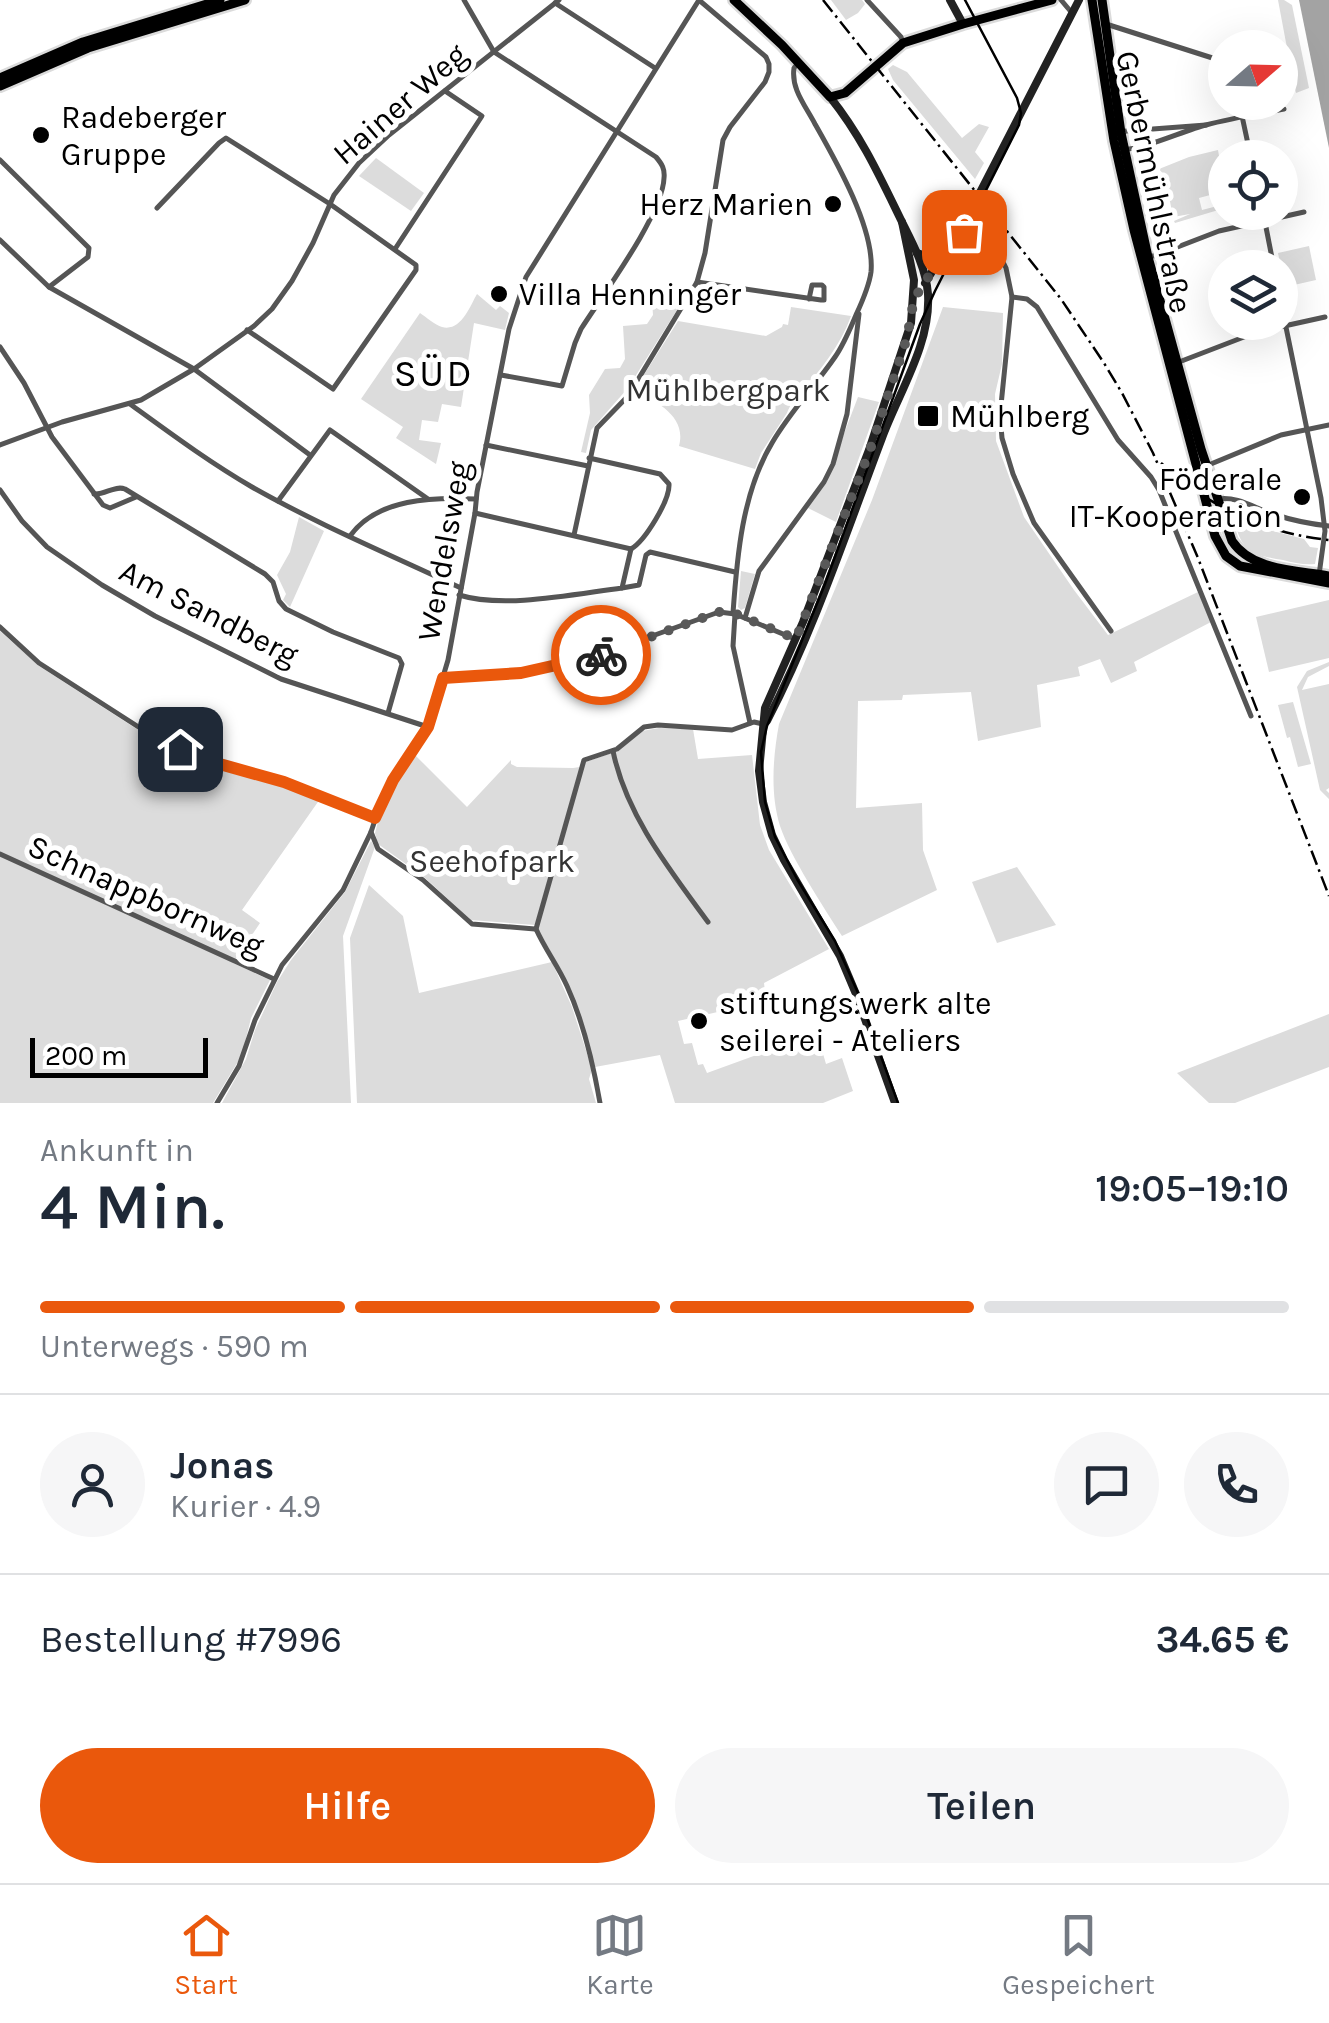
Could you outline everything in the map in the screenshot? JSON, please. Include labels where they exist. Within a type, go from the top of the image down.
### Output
[{"type":"main road","points":[[0,78],[83,42],[220,0]]},
{"type":"main road","points":[[0,86],[88,48],[245,0]]},
{"type":"main road","points":[[734,0],[799,62],[864,144],[917,253],[928,293],[923,335],[765,725],[760,752],[763,802],[770,828],[784,860],[840,956],[896,1103]]},
{"type":"main road","points":[[950,0],[963,24]]},
{"type":"main road","points":[[830,97],[845,93],[903,43],[1051,0]]},
{"type":"main road","points":[[914,299],[960,228],[1079,0]]},
{"type":"main road","name":"Gerbermühlstraße","points":[[1092,0],[1144,255],[1215,536]]},
{"type":"main road","name":"Gerbermühlstraße","points":[[1102,0],[1118,137],[1124,149],[1144,255]]},
{"type":"main road","points":[[842,112],[845,93]]},
{"type":"main road","points":[[799,641],[911,323],[914,270],[902,222]]},
{"type":"main road","points":[[917,253],[943,254]]},
{"type":"main road","name":"Gerbermühlstraße","points":[[1172,360],[1232,540]]},
{"type":"main road","points":[[887,399],[897,403]]},
{"type":"main road","points":[[1215,536],[1226,545],[1232,540],[1254,562],[1325,579]]},
{"type":"main road","points":[[1215,536],[1226,556],[1240,566],[1325,579]]},
{"type":"street","points":[[464,0],[494,52],[661,162],[664,176],[660,198],[635,245],[581,329],[562,386],[500,375]]},
{"type":"street","points":[[574,536],[597,428],[628,396],[698,282],[723,140],[765,82],[769,67],[766,57],[699,0]]},
{"type":"street","name":"Wendelsweg","points":[[218,1103],[239,1066],[274,979],[287,956],[343,890],[393,780],[428,727],[443,678],[514,308],[526,277],[699,0]]},
{"type":"street","points":[[867,0],[903,43]]},
{"type":"street","points":[[1061,0],[1072,14]]},
{"type":"street","points":[[557,2],[655,68]]},
{"type":"street","name":"Hainer Weg","points":[[0,445],[156,393],[247,330],[272,309],[292,281],[330,204],[372,150],[557,2]]},
{"type":"street","points":[[1106,24],[1208,57]]},
{"type":"street","points":[[750,723],[732,642],[736,572],[748,503],[764,457],[838,352],[871,275],[869,241],[845,178],[795,88],[792,78],[799,62]]},
{"type":"street","points":[[395,248],[482,116],[445,91]]},
{"type":"street","points":[[1124,149],[1135,150],[1228,120]]},
{"type":"street","points":[[1118,137],[1131,130],[1206,125]]},
{"type":"street","points":[[157,208],[224,138],[330,204],[414,263],[416,270],[333,390],[247,330]]},
{"type":"street","points":[[0,160],[90,248],[88,257],[50,286]]},
{"type":"street","points":[[1298,213],[1304,212]]},
{"type":"street","points":[[960,228],[987,242],[1006,268],[1012,297],[1000,404],[1001,430],[1018,486],[1034,523],[1110,631]]},
{"type":"street","points":[[1144,255],[1225,230]]},
{"type":"street","points":[[0,240],[50,286],[194,369],[310,454]]},
{"type":"street","points":[[698,282],[809,299]]},
{"type":"street","points":[[1012,297],[1027,299],[1036,307],[1118,440],[1159,490],[1251,716]]},
{"type":"street","points":[[745,618],[760,571],[824,482],[837,453],[848,406],[859,307]]},
{"type":"street","points":[[1298,323],[1325,317]]},
{"type":"street","points":[[1172,360],[1233,340]]},
{"type":"street","points":[[1289,340],[1327,526],[1325,579]]},
{"type":"street","points":[[0,348],[72,466],[94,494],[107,508],[136,497]]},
{"type":"street","points":[[130,404],[214,464],[278,502],[460,591],[486,599],[529,599],[639,584],[648,552],[736,572]]},
{"type":"street","points":[[1194,460],[1206,466],[1254,444],[1329,425]]},
{"type":"street","points":[[278,502],[330,430],[428,500]]},
{"type":"street","points":[[486,445],[588,466]]},
{"type":"street","points":[[475,512],[631,549],[640,544],[666,500],[669,484],[660,474],[590,458]]},
{"type":"street","points":[[94,494],[122,488],[265,574],[286,608],[399,658],[402,664],[388,713]]},
{"type":"street","name":"Am Sandberg","points":[[0,490],[47,547],[102,586],[155,616],[280,679],[428,727]]},
{"type":"street","points":[[350,536],[370,517],[404,504],[476,498]]},
{"type":"street","points":[[1218,498],[1235,498],[1268,513],[1327,526]]},
{"type":"street","points":[[622,588],[631,549]]},
{"type":"street","points":[[443,678],[521,673],[566,664],[608,653],[719,612],[734,614],[799,641]]},
{"type":"street","points":[[0,627],[39,663],[150,735],[216,763],[284,782],[375,818]]},
{"type":"street","points":[[600,1103],[575,1004],[536,929],[582,764],[612,751],[644,727],[732,730],[750,723],[765,725]]},
{"type":"street","points":[[612,751],[640,820],[708,922]]},
{"type":"street","points":[[371,832],[378,849],[423,880],[472,924],[536,929]]},
{"type":"street","name":"Schnappbornweg","points":[[0,854],[274,979]]},
{"type":"green space","points":[[831,0],[862,0],[865,4],[846,20]]},
{"type":"green space","points":[[1278,0],[1292,5],[1297,30],[1284,30]]},
{"type":"green space","points":[[1298,34],[1309,88],[1298,92]]},
{"type":"green space","points":[[893,65],[907,72],[962,138],[979,124],[989,127],[975,152],[984,163],[975,179],[893,80],[888,69]]},
{"type":"green space","points":[[1208,152],[1208,196],[1199,198],[1202,210],[1208,208],[1208,213],[1175,223],[1190,214],[1173,217],[1165,176],[1159,169]]},
{"type":"green space","points":[[376,158],[424,193],[411,211],[359,176]]},
{"type":"green space","points":[[1309,246],[1316,280],[1298,284],[1298,250],[1291,250]]},
{"type":"green space","points":[[477,294],[496,310],[500,306],[509,313],[505,330],[474,323],[461,407],[442,404],[438,422],[422,420],[419,440],[441,443],[436,464],[396,438],[403,427],[361,399],[420,313],[449,328],[464,317]]},
{"type":"green space","points":[[652,300],[682,302],[628,388],[591,430],[586,453],[581,452],[590,413],[589,395],[605,369],[620,368],[625,359],[623,326],[647,324],[653,315]]},
{"type":"green space","name":"Mühlbergpark","points":[[791,307],[851,316],[836,347],[791,405],[755,469],[679,446],[679,426],[674,418],[635,389],[678,321],[766,336],[783,324],[788,325]]},
{"type":"green space","points":[[943,307],[1003,313],[1002,364],[995,394],[996,441],[1024,517],[1108,635],[1198,592],[1211,622],[1134,662],[1137,671],[1111,683],[1100,659],[1078,667],[1080,676],[1037,685],[1041,727],[978,741],[971,692],[858,701],[856,808],[922,803],[923,850],[937,890],[842,936],[799,867],[780,826],[774,788],[779,724],[872,500]]},
{"type":"green space","points":[[858,397],[879,402],[836,522],[806,507],[829,473]]},
{"type":"green space","points":[[299,517],[324,531],[290,607],[283,600],[286,594],[277,575],[290,552]]},
{"type":"green space","points":[[1234,517],[1304,539],[1310,547],[1318,548],[1315,564],[1255,553],[1244,544]]},
{"type":"green space","points":[[741,571],[755,574],[745,608],[741,610],[738,607]]},
{"type":"green space","points":[[1329,600],[1329,658],[1269,672],[1256,617]]},
{"type":"green space","points":[[0,631],[39,666],[149,737],[180,752],[320,799],[242,910],[260,923],[233,963],[270,980],[251,1018],[242,1055],[213,1103],[0,1103]]},
{"type":"green space","points":[[1329,662],[1329,666],[1308,677],[1302,690],[1329,684],[1329,799],[1320,790],[1297,687],[1307,671]]},
{"type":"green space","points":[[1293,702],[1311,764],[1298,767],[1278,705]]},
{"type":"green space","points":[[693,729],[698,759],[752,755],[760,825],[769,850],[829,949],[764,983],[766,1001],[678,1021],[684,1044],[692,1043],[698,1065],[703,1064],[707,1073],[817,1033],[826,1064],[842,1058],[853,1091],[823,1103],[675,1103],[660,1055],[595,1067],[563,974],[537,927],[585,762],[615,752],[642,731]]},
{"type":"green space","name":"Seehofpark","points":[[415,755],[467,807],[511,760],[517,767],[580,767],[535,925],[471,920],[424,877],[378,844],[375,833],[379,818],[397,780]]},
{"type":"green space","points":[[371,841],[375,847],[343,936],[351,1103],[222,1103],[246,1059],[277,982],[345,892]]},
{"type":"green space","points":[[1017,867],[1056,925],[997,943],[972,882]]},
{"type":"green space","points":[[369,885],[403,916],[419,993],[552,962],[592,1069],[589,1079],[596,1103],[357,1103],[350,938]]},
{"type":"green space","points":[[1329,1014],[1329,1067],[1235,1103],[1209,1103],[1177,1073]]},
{"type":"shaded area","points":[[1299,0],[1329,0],[1329,148]]},
{"type":"tram line","points":[[898,1103],[835,941],[775,837],[765,802],[761,752],[767,726],[825,584],[920,324],[1019,125],[1017,98],[965,0]]},
{"type":"railway","points":[[823,0],[1061,299],[1122,393],[1153,453],[1198,558],[1329,896]]},
{"type":"railway","points":[[1161,463],[1198,493],[1239,515],[1282,531],[1329,540]]},
{"type":"way so far","points":[[601,655],[719,612],[736,614],[796,639],[870,450],[907,338],[914,299],[960,228],[964,232]]},
{"type":"place","name":"Radeberger Gruppe","points":[[41,135]]},
{"type":"place","name":"Herz Marien","points":[[833,204]]},
{"type":"place","name":"Villa Henninger","points":[[499,294]]},
{"type":"place","name":"Mühlberg","points":[[928,416]]},
{"type":"place","name":"Föderale IT-Kooperation","points":[[1302,497]]},
{"type":"place","name":"stiftungs.werk alte seilerei - Ateliers","points":[[699,1021]]},
{"type":"district","name":"SÜD","points":[[434,373]]},
{"type":"route","points":[[180,749],[284,782],[375,818],[393,780],[428,727],[443,678],[521,673],[601,655]]}]
